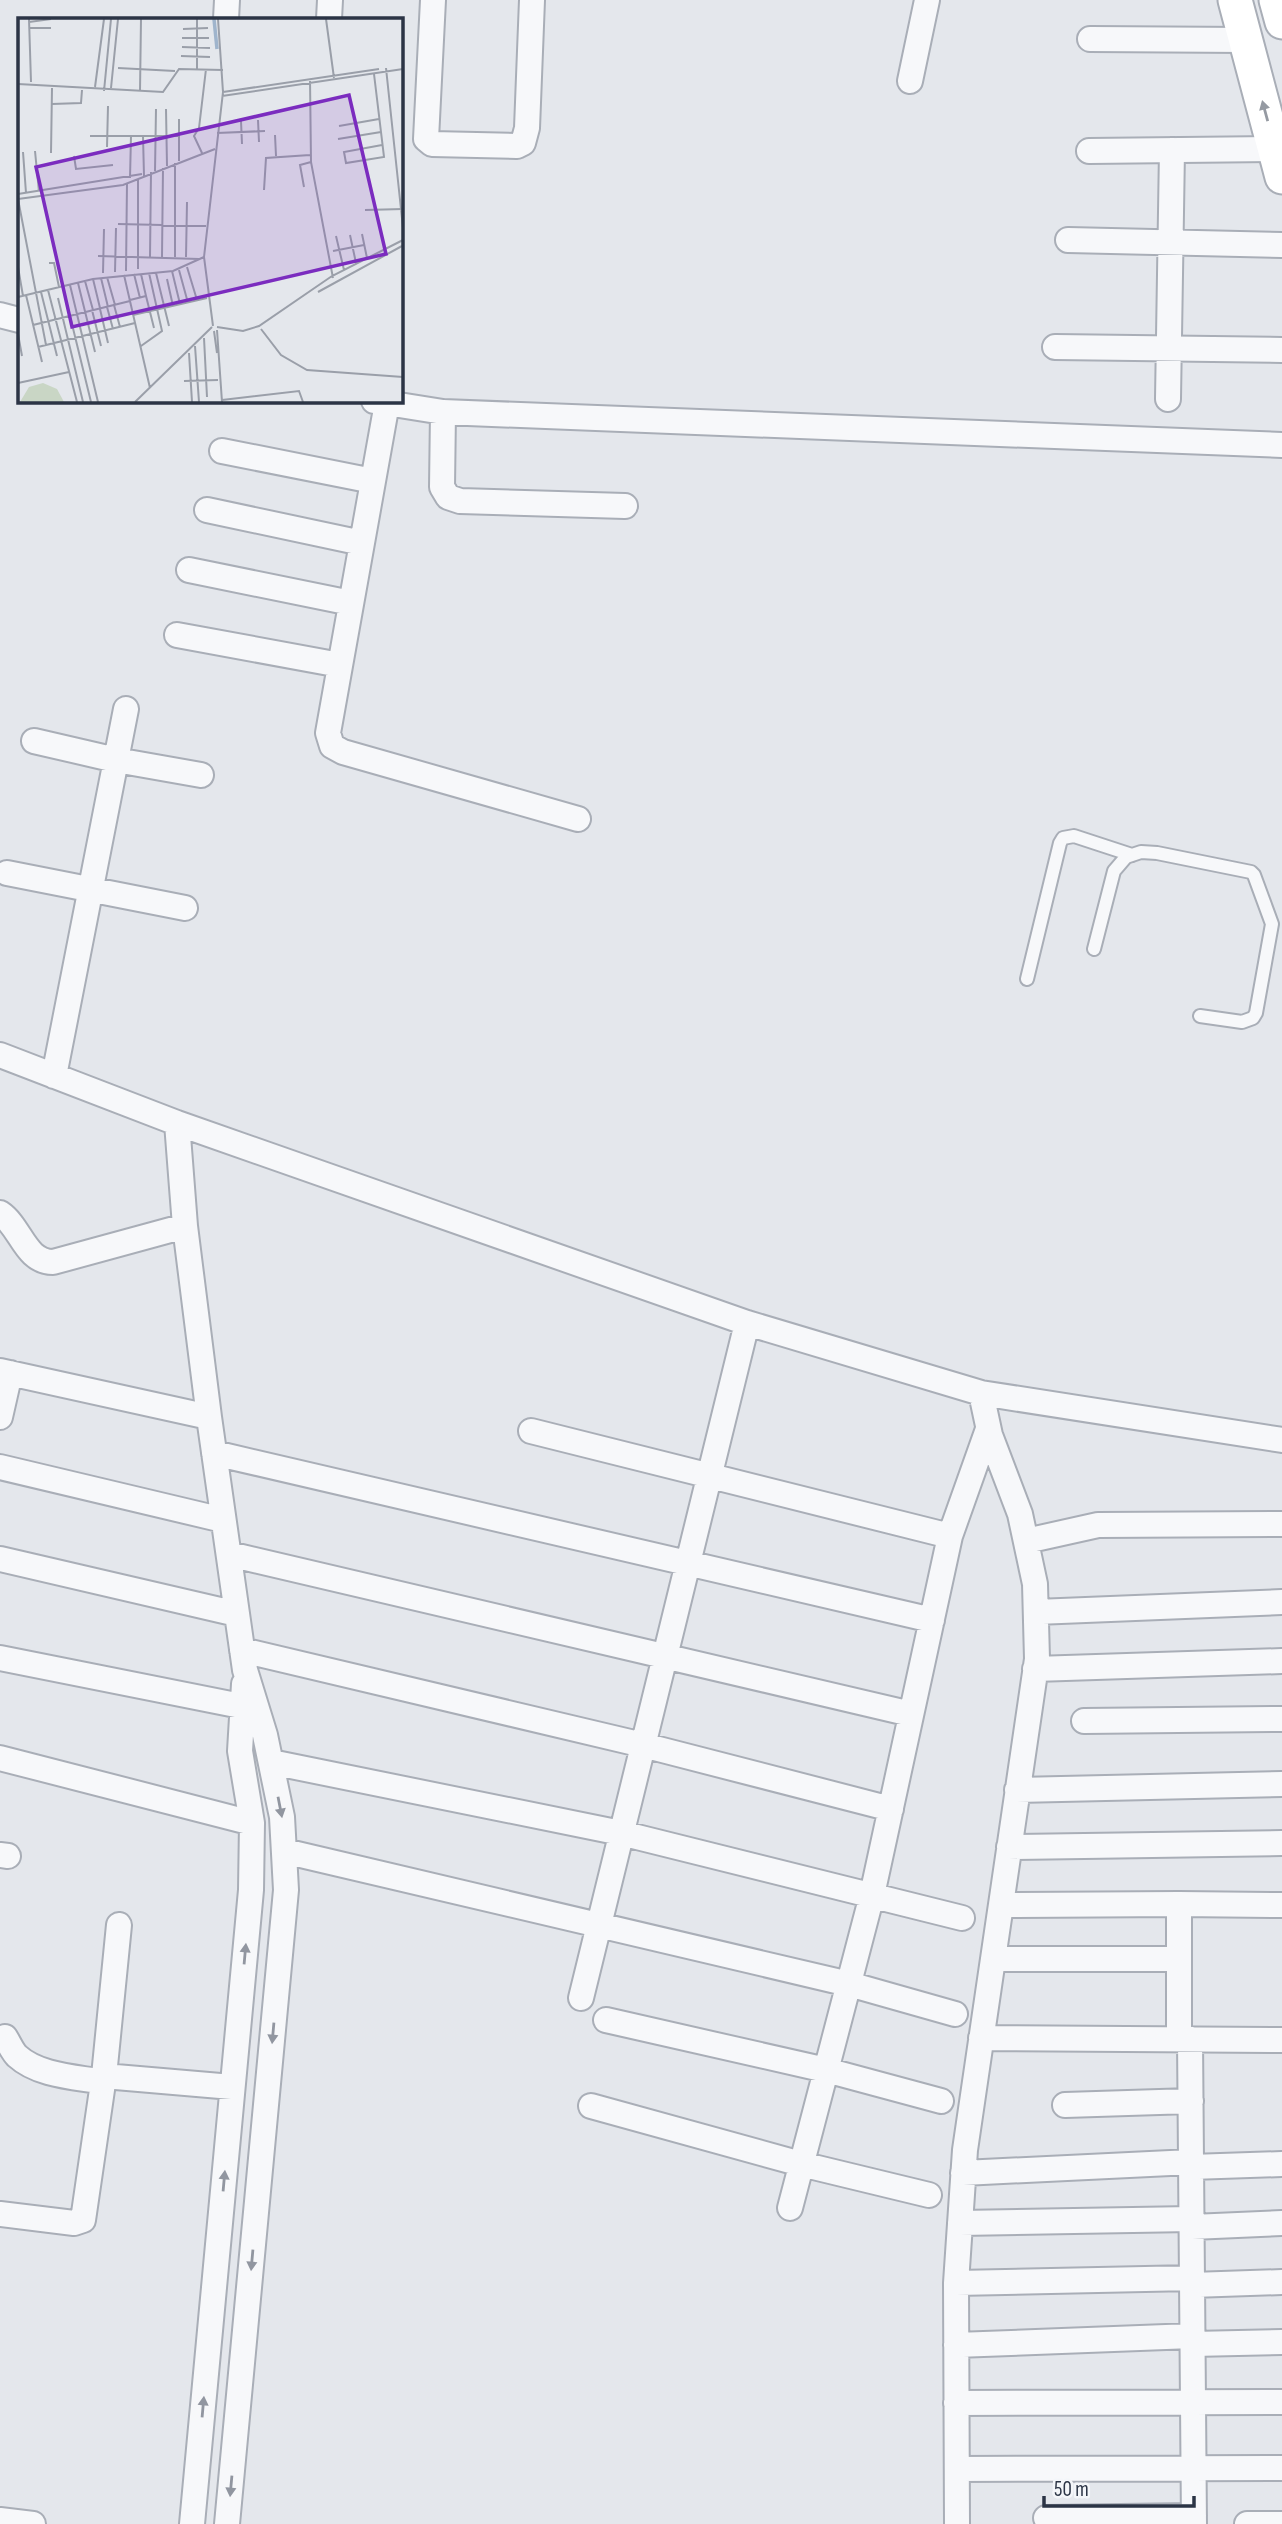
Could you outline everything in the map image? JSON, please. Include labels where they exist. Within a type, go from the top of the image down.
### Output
[{"type":"main road","points":[[1235,0],[1278,163]]},
{"type":"main road","points":[[1276,0],[1282,22]]},
{"type":"street","points":[[226,18],[227,0]]},
{"type":"street","points":[[329,18],[330,0]]},
{"type":"street","points":[[433,0],[426,139],[432,144],[517,146],[523,143],[527,128],[532,0]]},
{"type":"street","points":[[910,81],[927,0]]},
{"type":"street","points":[[1090,39],[1246,40]]},
{"type":"street","points":[[1089,151],[1172,150],[1278,163]]},
{"type":"street","points":[[1168,399],[1172,150]]},
{"type":"street","points":[[1068,240],[1282,245]]},
{"type":"street","points":[[0,315],[18,320]]},
{"type":"street","points":[[1055,347],[1282,351]]},
{"type":"street","points":[[578,819],[344,752],[332,746],[328,733],[373,481],[381,402],[443,412],[1282,445]]},
{"type":"street","points":[[443,412],[442,487],[448,497],[460,501],[625,506]]},
{"type":"street","points":[[222,451],[373,481]]},
{"type":"street","points":[[207,510],[362,543]]},
{"type":"street","points":[[189,570],[351,603]]},
{"type":"street","points":[[177,635],[340,665]]},
{"type":"street","points":[[54,1076],[126,709]]},
{"type":"street","points":[[34,741],[116,760],[201,775]]},
{"type":"street","points":[[8,873],[185,908]]},
{"type":"street","points":[[0,1055],[177,1124],[747,1323],[981,1393],[1282,1440]]},
{"type":"street","points":[[177,1124],[185,1226],[223,1520],[250,1708],[271,1762],[282,1817],[286,1890],[227,2524]]},
{"type":"street","points":[[0,1213],[34,1257],[43,1262],[53,1262],[185,1226]]},
{"type":"street","points":[[581,1998],[747,1323]]},
{"type":"street","points":[[0,1417],[5,1372],[209,1417]]},
{"type":"street","points":[[957,2524],[956,2283],[963,2173],[1035,1669],[1035,1584],[1020,1514],[988,1429],[981,1393]]},
{"type":"street","points":[[790,2208],[872,1895],[950,1536],[988,1429]]},
{"type":"street","points":[[531,1431],[950,1536]]},
{"type":"street","points":[[214,1452],[932,1620]]},
{"type":"street","points":[[0,1467],[223,1520]]},
{"type":"street","points":[[1026,1541],[1098,1525],[1282,1524]]},
{"type":"street","points":[[229,1555],[911,1714]]},
{"type":"street","points":[[0,1559],[237,1614]]},
{"type":"street","points":[[1036,1612],[1282,1602]]},
{"type":"street","points":[[0,1658],[250,1708]]},
{"type":"street","points":[[244,1660],[643,1745],[891,1809]]},
{"type":"street","points":[[1035,1669],[1282,1661]]},
{"type":"street","points":[[192,2524],[251,1890],[252,1823],[240,1751],[250,1708]]},
{"type":"street","points":[[1084,1721],[1282,1719]]},
{"type":"street","points":[[0,1758],[252,1823]]},
{"type":"street","points":[[271,1762],[621,1833],[962,1918]]},
{"type":"street","points":[[1017,1790],[1282,1784]]},
{"type":"street","points":[[1009,1847],[1282,1843]]},
{"type":"street","points":[[284,1851],[849,1984],[955,2014]]},
{"type":"street","points":[[1045,2518],[1194,2520],[1191,2101],[1179,1959],[1179,1904]]},
{"type":"street","points":[[1001,1905],[1282,1905]]},
{"type":"street","points":[[0,2214],[74,2223],[83,2220],[103,2079],[119,1926]]},
{"type":"street","points":[[993,1959],[1179,1959]]},
{"type":"street","points":[[606,2020],[826,2070],[941,2101]]},
{"type":"street","points":[[5,2037],[16,2055],[29,2064],[50,2072],[103,2079],[232,2087]]},
{"type":"street","points":[[981,2038],[1282,2040]]},
{"type":"street","points":[[1065,2105],[1191,2101]]},
{"type":"street","points":[[591,2106],[801,2164],[929,2195]]},
{"type":"street","points":[[963,2173],[1191,2164],[1282,2164]]},
{"type":"street","points":[[960,2223],[1282,2223]]},
{"type":"street","points":[[956,2283],[1282,2282]]},
{"type":"street","points":[[956,2345],[1193,2340],[1282,2342]]},
{"type":"street","points":[[957,2403],[1282,2402]]},
{"type":"street","points":[[957,2469],[1282,2468]]},
{"type":"street","points":[[0,2520],[33,2524]]},
{"type":"street","points":[[1247,2524],[1282,2524]]},
{"type":"lane","points":[[1027,979],[1063,838],[1074,836],[1132,855]]},
{"type":"lane","points":[[1094,949],[1114,871],[1126,857],[1141,852],[1157,853],[1251,872],[1276,918],[1276,934],[1254,1018],[1242,1022],[1200,1016]]}]
